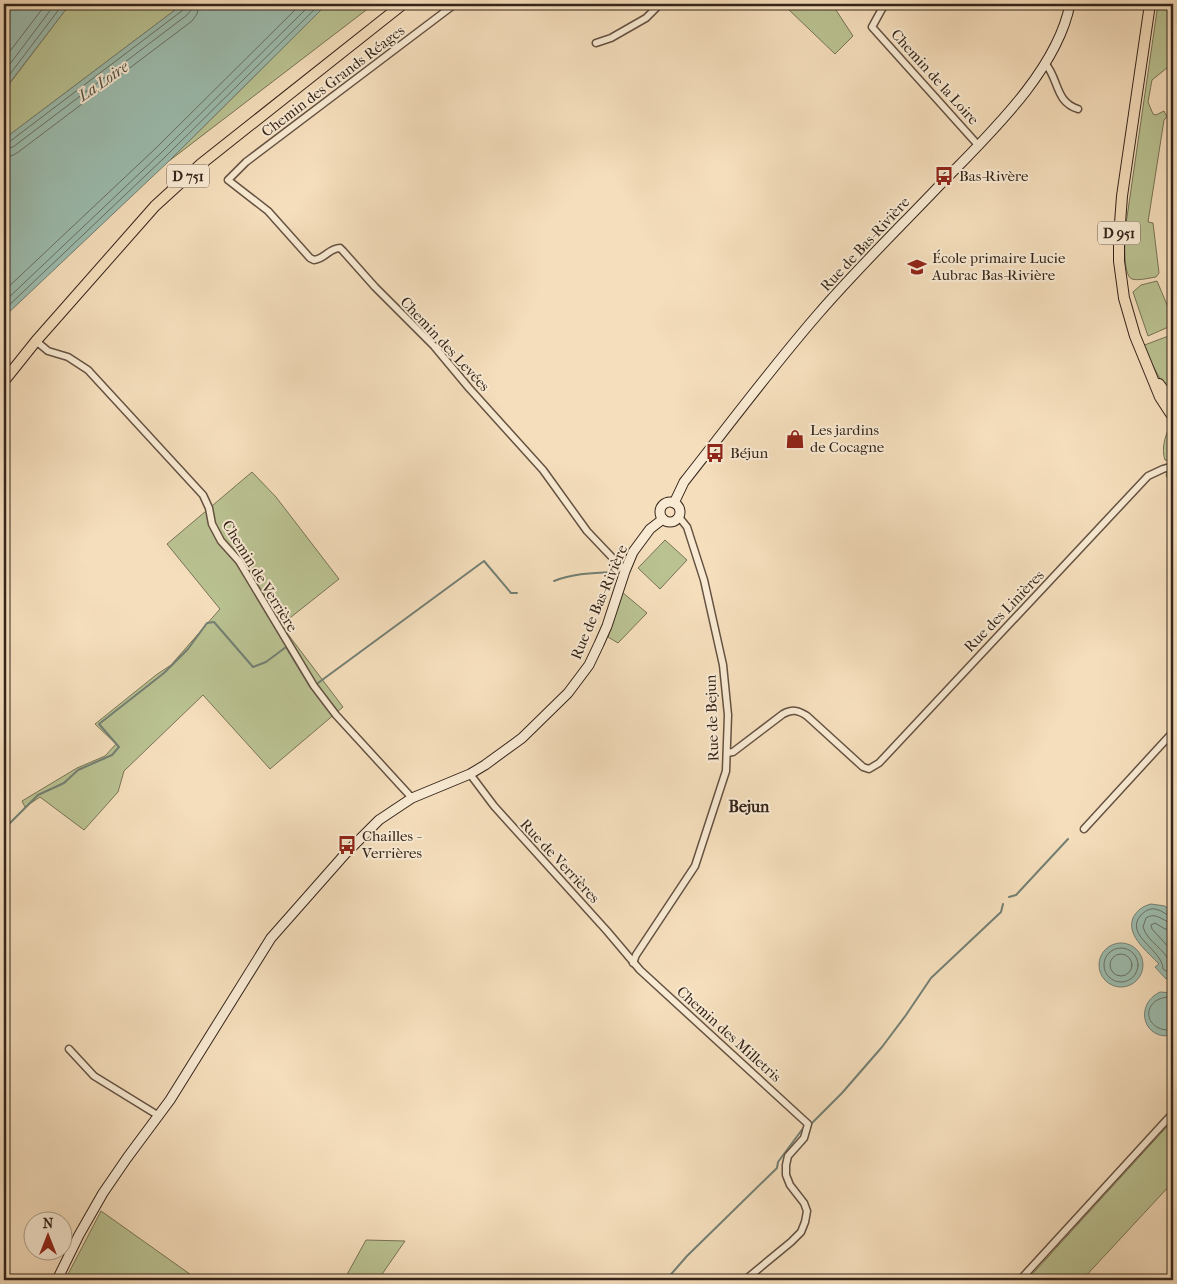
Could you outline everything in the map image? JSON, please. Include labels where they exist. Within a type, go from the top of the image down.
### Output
[{"type":"main road","name":"D 751","points":[[4,381],[36,341],[155,206],[208,159],[403,4]]},
{"type":"main road","name":"D 951","points":[[1150,4],[1122,196],[1119,261],[1121,283],[1128,317],[1160,397],[1173,417]]},
{"type":"main road","name":"D 951","points":[[1152,375],[1173,403]]},
{"type":"street","name":"Chemin des Grands Réages","points":[[228,180],[254,156],[455,4]]},
{"type":"street","points":[[596,43],[611,38],[646,18],[660,4]]},
{"type":"street","name":"Rue de Bas-Rivière","points":[[674,503],[684,482],[819,313],[1025,93],[1063,31],[1070,4]]},
{"type":"street","name":"Chemin de la Loire","points":[[881,6],[872,27],[978,145]]},
{"type":"street","points":[[1045,63],[1050,68],[1063,100],[1070,107],[1078,109]]},
{"type":"street","name":"Chemin des Levées","points":[[228,180],[268,211],[310,258],[314,260],[321,259],[331,250],[340,248],[375,287],[434,346],[469,388],[547,474],[587,531],[625,571]]},
{"type":"street","name":"Chemin de Verrière","points":[[36,341],[48,352],[68,357],[88,370],[203,496],[209,508],[212,524],[221,540],[238,561],[314,686],[336,715],[412,798]]},
{"type":"street","name":"Rue des Linières","points":[[727,753],[733,752],[790,710],[799,711],[863,767],[869,769],[879,763],[1148,476],[1163,468],[1173,466]]},
{"type":"street","points":[[670,502],[674,503],[679,507],[679,517],[671,522],[663,519],[660,512],[663,505],[670,502]]},
{"type":"street","name":"Rue de Bejun","points":[[633,963],[636,955],[695,866],[726,770],[727,695],[717,635],[704,580],[691,538],[687,526],[679,517]]},
{"type":"street","name":"Rue de Bas-Rivière","points":[[57,1280],[90,1215],[127,1158],[159,1116],[271,938],[346,853],[380,820],[412,798],[470,774],[502,754],[542,720],[568,693],[589,665],[607,626],[633,552],[643,536],[663,519]]},
{"type":"street","points":[[1084,828],[1173,732]]},
{"type":"street","name":"Rue de Verrières","points":[[470,774],[494,806],[607,931],[633,963]]},
{"type":"street","name":"Chemin des Milletris","points":[[633,963],[808,1124],[804,1138],[788,1156],[786,1165],[786,1175],[790,1185],[804,1203],[807,1211],[801,1232],[745,1280]]},
{"type":"street","points":[[69,1049],[94,1076],[159,1116]]},
{"type":"street","points":[[1020,1280],[1173,1113]]},
{"type":"green space","points":[[70,4],[183,4],[4,139],[4,91]]},
{"type":"green space","points":[[327,4],[374,4],[169,161]]},
{"type":"green space","points":[[790,4],[832,4],[853,36],[835,54],[786,7]]},
{"type":"green space","points":[[1158,4],[1173,5],[1173,63],[1152,80],[1148,102],[1153,114],[1156,115],[1164,111],[1167,117],[1164,120],[1148,222],[1153,223],[1159,273],[1156,277],[1134,280],[1129,276],[1125,263],[1126,229]]},
{"type":"green space","points":[[1157,281],[1173,319],[1173,325],[1148,336],[1133,292],[1141,285]]},
{"type":"green space","points":[[1171,335],[1173,337],[1173,397],[1163,384],[1142,346]]},
{"type":"green space","points":[[1173,425],[1173,461],[1165,460],[1163,451],[1170,426]]},
{"type":"green space","points":[[1173,468],[1173,491],[1166,475],[1168,470]]},
{"type":"green space","points":[[252,472],[276,497],[339,579],[281,625],[343,707],[270,769],[203,695],[124,771],[118,792],[84,830],[40,797],[25,807],[22,801],[77,768],[105,756],[116,744],[95,724],[171,665],[220,609],[167,544]]},
{"type":"green space","points":[[665,540],[687,560],[660,589],[638,568]]},
{"type":"green space","points":[[622,592],[647,613],[618,643],[608,637]]},
{"type":"green space","points":[[1173,1120],[1173,1182],[1082,1280],[1027,1280]]},
{"type":"green space","points":[[101,1211],[194,1277],[192,1280],[65,1280]]},
{"type":"green space","points":[[366,1240],[405,1241],[378,1280],[344,1280]]},
{"type":"water","points":[[4,4],[70,4],[4,90]]},
{"type":"water","name":"La Loire","points":[[183,4],[327,4],[169,161],[4,317],[4,139]]},
{"type":"water","points":[[1151,904],[1165,906],[1173,914],[1173,979],[1170,975],[1166,979],[1155,967],[1159,964],[1139,943],[1133,931],[1132,925],[1135,915],[1140,909]]},
{"type":"water","points":[[1125,943],[1137,949],[1142,956],[1142,974],[1137,981],[1130,986],[1117,987],[1109,984],[1102,977],[1099,961],[1102,953],[1109,946]]},
{"type":"water","points":[[1160,992],[1173,993],[1173,1035],[1163,1036],[1155,1033],[1149,1028],[1146,1021],[1147,1005]]},
{"type":"waterway","points":[[318,683],[484,561],[511,593],[517,593]]},
{"type":"waterway","points":[[554,581],[577,575],[615,572]]},
{"type":"waterway","points":[[4,829],[38,795],[64,783],[78,770],[112,755],[119,747],[99,724],[164,673],[188,649],[207,623],[214,622],[253,667],[266,662],[286,647],[311,688]]},
{"type":"waterway","points":[[1009,897],[1016,895],[1068,839]]},
{"type":"waterway","points":[[811,1124],[842,1093],[882,1047],[931,978],[1001,912],[1003,904]]},
{"type":"waterway","points":[[666,1280],[687,1256],[777,1168],[778,1162],[804,1127]]},
{"type":"place","name":"Bas-Rivère","points":[[944,176]]},
{"type":"place","name":"École primaire Lucie Aubrac Bas-Rivière","points":[[917,267]]},
{"type":"place","name":"Les jardins de Cocagne","points":[[795,439]]},
{"type":"place","name":"Béjun","points":[[715,453]]},
{"type":"place","name":"Chailles - Verrières","points":[[347,845]]},
{"type":"district","name":"Bejun","points":[[749,806]]}]
